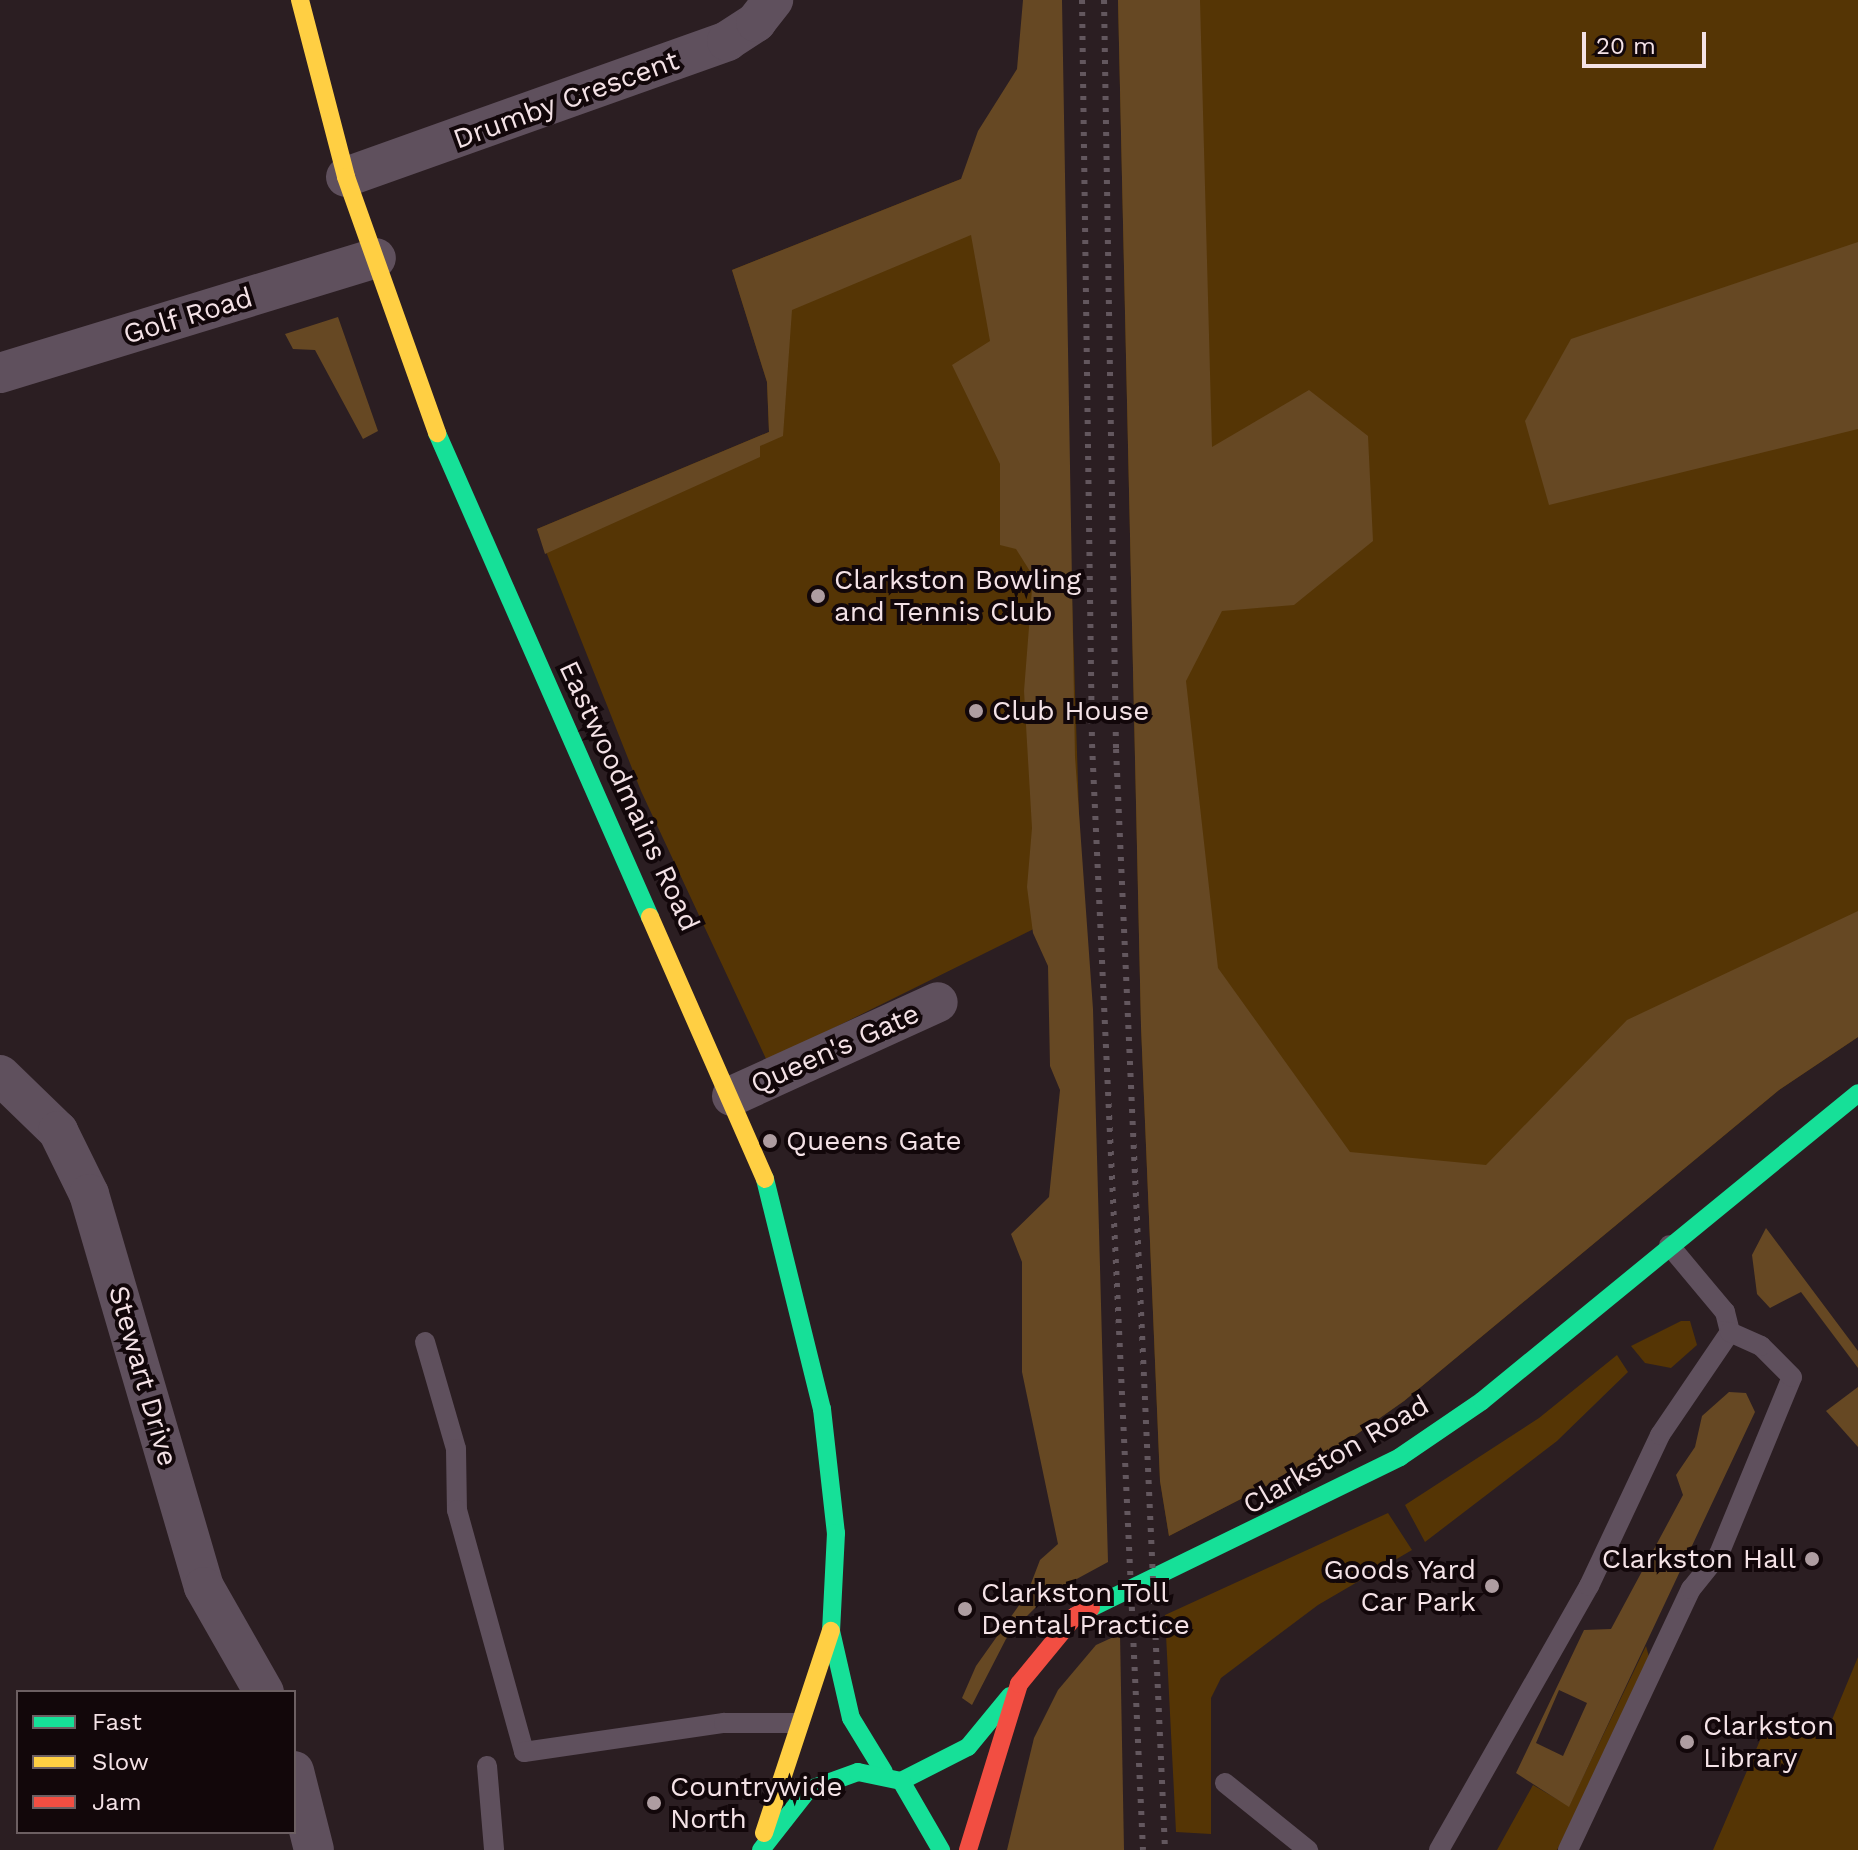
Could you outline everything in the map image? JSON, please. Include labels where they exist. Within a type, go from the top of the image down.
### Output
[{"type":"main road","name":"Eastwoodmains Road","points":[[300,0],[346,177],[487,557],[732,1096],[787,1251],[822,1409],[836,1533],[831,1631],[851,1718],[884,1772]]},
{"type":"main road","name":"Clarkston Road","points":[[901,1781],[968,1747],[1051,1639],[1102,1602],[1185,1567],[1400,1457],[1482,1401],[1858,1093]]},
{"type":"main road","name":"Eastwoodmains Road","points":[[761,1849],[795,1723],[831,1631]]},
{"type":"main road","name":"Clarkston Road","points":[[968,1850],[1019,1684]]},
{"type":"main road","points":[[761,1849],[808,1790],[858,1772],[884,1772],[901,1781],[941,1850]]},
{"type":"street","name":"Drumby Crescent","points":[[346,177],[727,41],[756,22],[773,0]]},
{"type":"street","name":"Golf Road","points":[[0,373],[376,258]]},
{"type":"street","name":"Queen's Gate","points":[[732,1096],[938,1002]]},
{"type":"street","name":"Stewart Drive","points":[[0,1075],[58,1131],[81,1174],[204,1587],[263,1690]]},
{"type":"street","points":[[296,1779],[314,1850]]},
{"type":"lane","points":[[1439,1850],[1589,1586],[1660,1435],[1730,1332],[1725,1312],[1669,1245]]},
{"type":"lane","points":[[1568,1850],[1691,1589],[1719,1554],[1792,1377],[1761,1346],[1730,1332]]},
{"type":"lane","points":[[425,1342],[456,1449],[457,1510],[524,1752],[724,1723],[795,1723]]},
{"type":"lane","points":[[487,1766],[494,1850]]},
{"type":"lane","points":[[1225,1783],[1308,1850]]},
{"type":"shaded area","points":[[1023,0],[1062,0],[1075,757],[1093,1009],[1108,1562],[1049,1594],[1026,1617],[1006,1639],[972,1705],[962,1698],[976,1666],[1027,1594],[1040,1560],[1058,1544],[1022,1372],[1022,1262],[1011,1234],[1049,1197],[1060,1090],[1050,1066],[1048,966],[1033,933],[1027,887],[1032,828],[1024,691],[1033,576],[1016,549],[1000,545],[1000,464],[952,365],[990,341],[971,235],[792,310],[783,436],[760,446],[760,457],[545,554],[537,529],[769,432],[767,382],[732,270],[961,179],[978,131],[1017,69]]},
{"type":"shaded area","points":[[1118,0],[1858,0],[1858,1037],[1779,1090],[1404,1401],[1330,1453],[1169,1536],[1160,1481],[1141,1026]]},
{"type":"shaded area","points":[[1118,0],[1200,0],[1212,447],[1309,390],[1368,436],[1373,541],[1294,605],[1222,611],[1186,681],[1218,968],[1350,1152],[1486,1165],[1627,1020],[1858,911],[1858,1037],[1779,1090],[1404,1401],[1330,1453],[1169,1536],[1160,1481],[1141,1026]]},
{"type":"shaded area","name":"Clarkston Bowling and Tennis Club","points":[[961,179],[1068,477],[1082,905],[767,1061],[641,791],[537,529],[769,432],[767,382],[732,270]]},
{"type":"shaded area","points":[[1858,242],[1858,429],[1549,505],[1525,421],[1571,339]]},
{"type":"shaded area","points":[[338,317],[378,431],[363,439],[315,350],[293,349],[285,334]]},
{"type":"shaded area","points":[[1766,1228],[1858,1351],[1858,1368],[1801,1292],[1770,1308],[1757,1294],[1752,1255]]},
{"type":"shaded area","points":[[1681,1321],[1690,1321],[1697,1345],[1671,1368],[1645,1363],[1631,1346]]},
{"type":"shaded area","points":[[1617,1355],[1628,1372],[1557,1441],[1425,1542],[1405,1505],[1539,1418]]},
{"type":"shaded area","points":[[1858,1387],[1858,1447],[1826,1411]]},
{"type":"shaded area","points":[[1729,1392],[1746,1393],[1755,1412],[1569,1807],[1516,1773],[1584,1630],[1611,1629],[1683,1495],[1676,1475],[1695,1447],[1702,1416]],"holes":[[[1559,1690],[1587,1703],[1563,1756],[1536,1743]]]},
{"type":"shaded area","points":[[1388,1513],[1412,1550],[1318,1605],[1221,1678],[1211,1698],[1211,1834],[1176,1832],[1165,1615]]},
{"type":"shaded area","points":[[1120,1634],[1124,1850],[1007,1850],[1034,1738],[1058,1690],[1096,1645]]},
{"type":"shaded area","points":[[1646,1646],[1651,1664],[1640,1690],[1557,1850],[1497,1850],[1533,1785],[1569,1806]]},
{"type":"shaded area","points":[[1858,1657],[1858,1850],[1713,1850],[1770,1717],[1824,1739]]},
{"type":"railway","points":[[1082,0],[1092,744],[1143,1850]]},
{"type":"railway","points":[[1104,0],[1116,749],[1165,1850]]},
{"type":"traffic: fast","points":[[437,433],[650,917]]},
{"type":"traffic: fast","points":[[1091,1608],[1400,1457],[1482,1401],[1858,1093]]},
{"type":"traffic: fast","points":[[765,1179],[822,1409],[836,1533],[831,1631],[851,1718],[884,1772]]},
{"type":"traffic: fast","points":[[901,1781],[968,1747],[1010,1696]]},
{"type":"traffic: fast","points":[[761,1850],[808,1790],[858,1772],[901,1781],[941,1850]]},
{"type":"traffic: slow","points":[[300,0],[346,177],[437,433]]},
{"type":"traffic: slow","points":[[650,917],[765,1179]]},
{"type":"traffic: slow","points":[[764,1833],[831,1631]]},
{"type":"traffic: jam","points":[[968,1850],[1019,1684],[1075,1616],[1091,1608]]},
{"type":"place","name":"Clarkston Bowling and Tennis Club","points":[[818,596]]},
{"type":"place","name":"Club House","points":[[976,711]]},
{"type":"place","name":"Queens Gate","points":[[770,1141]]},
{"type":"place","name":"Clarkston Hall","points":[[1812,1559]]},
{"type":"place","name":"Goods Yard Car Park","points":[[1492,1586]]},
{"type":"place","name":"Clarkston Toll Dental Practice","points":[[965,1609]]},
{"type":"place","name":"Clarkston Library","points":[[1687,1742]]},
{"type":"place","name":"Countrywide North","points":[[654,1803]]}]
